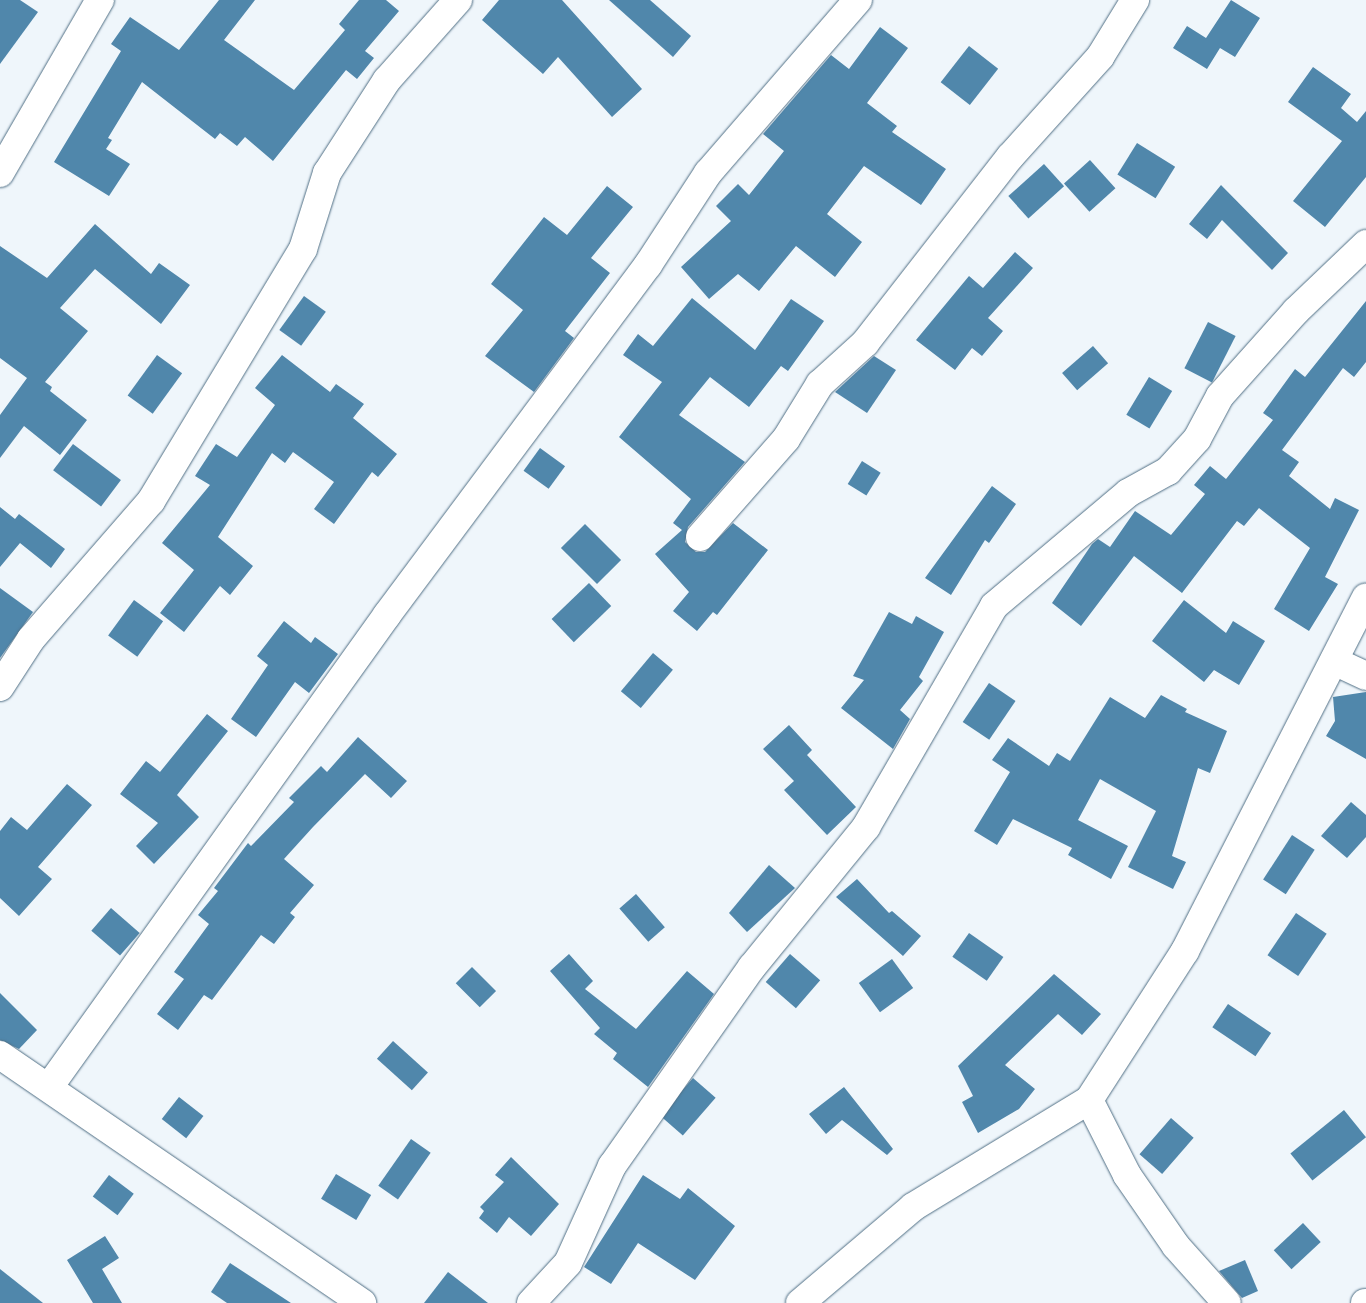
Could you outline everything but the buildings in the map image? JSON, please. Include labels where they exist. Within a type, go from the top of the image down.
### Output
[{"type":"street","points":[[0,173],[100,0]]},
{"type":"street","points":[[0,687],[31,639],[152,501],[303,249],[327,173],[387,80],[458,0]]},
{"type":"street","points":[[49,1088],[375,630],[648,265],[708,173],[858,0]]},
{"type":"street","points":[[700,537],[786,438],[820,384],[865,343],[1010,157],[1100,57],[1135,0]]},
{"type":"street","points":[[531,1303],[568,1263],[612,1166],[752,967],[866,827],[994,606],[1128,493],[1168,471],[1197,439],[1220,396],[1296,310],[1366,244]]},
{"type":"street","points":[[800,1303],[913,1207],[1089,1100],[1185,951],[1366,598]]},
{"type":"street","points":[[1334,660],[1366,676]]},
{"type":"street","points":[[0,1055],[362,1303]]},
{"type":"street","points":[[1089,1100],[1127,1175],[1176,1246],[1227,1303]]}]
